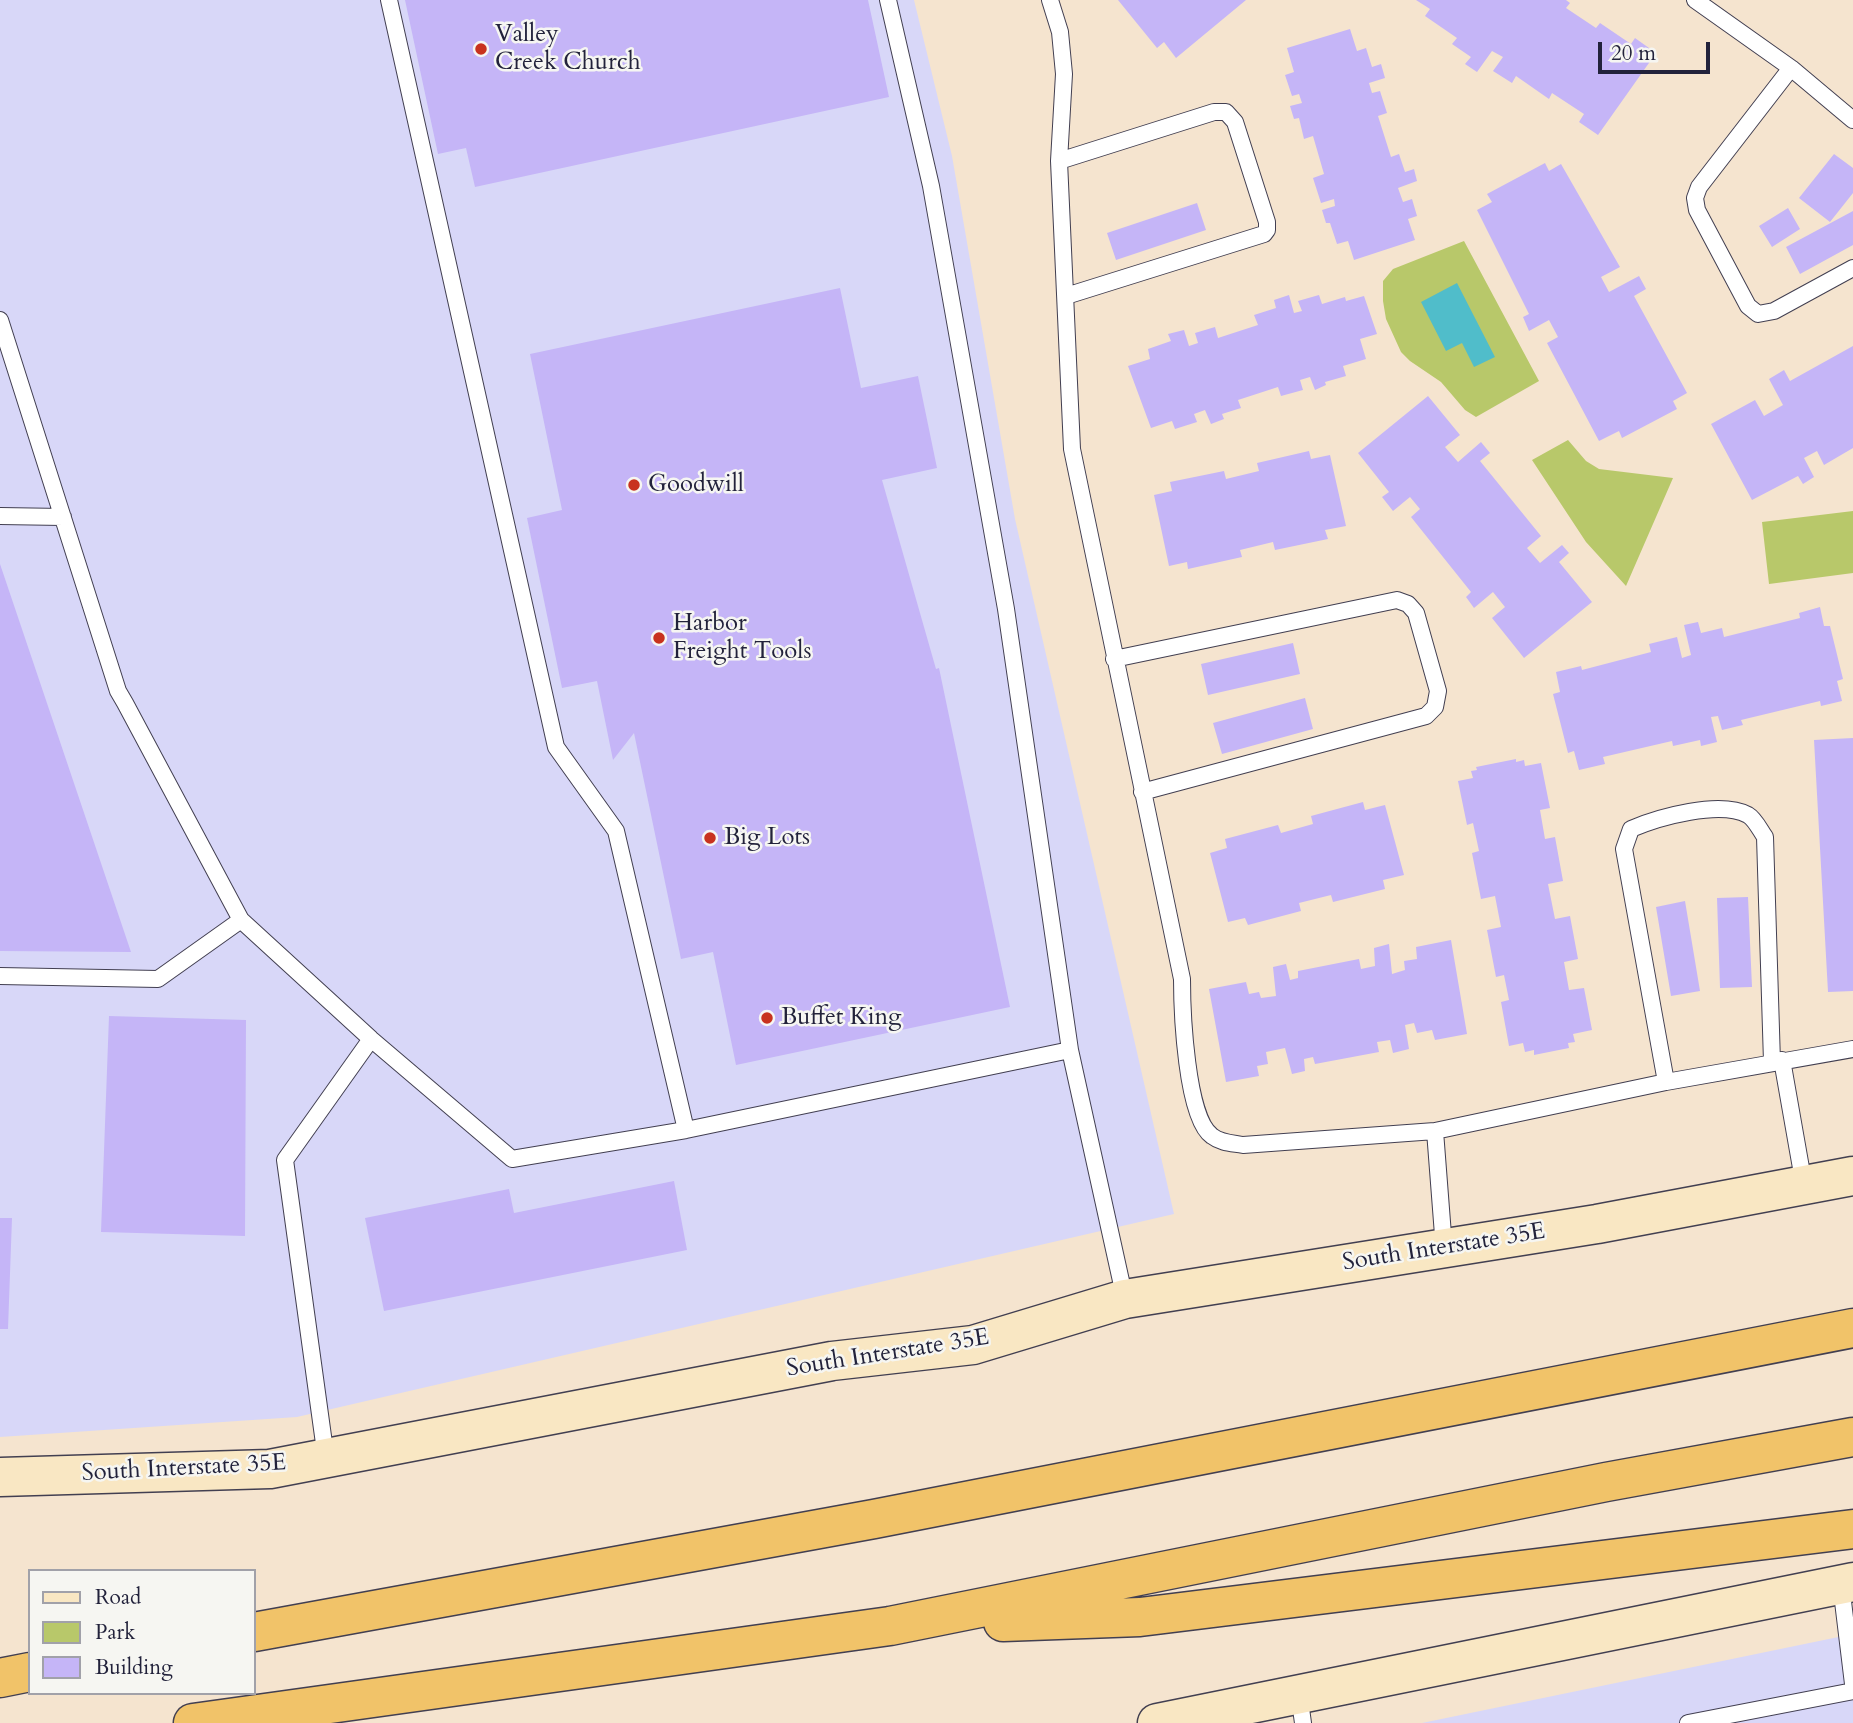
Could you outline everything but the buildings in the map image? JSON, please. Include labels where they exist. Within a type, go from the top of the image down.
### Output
[{"type":"highway","points":[[1730,1352],[1853,1310]]},
{"type":"highway","points":[[256,1632],[874,1519],[1853,1328]]},
{"type":"highway","points":[[193,1723],[890,1626],[1553,1492],[1853,1437]]},
{"type":"highway","points":[[890,1626],[1140,1617],[1853,1529]]},
{"type":"highway","points":[[0,1678],[28,1672]]},
{"type":"main road","name":"South Interstate 35E","points":[[0,1477],[270,1469],[832,1361],[973,1345],[1125,1299],[1597,1224],[1853,1176]]},
{"type":"main road","points":[[1157,1723],[1301,1709],[1847,1583]]},
{"type":"lane","points":[[389,0],[556,747],[616,831],[686,1130]]},
{"type":"lane","points":[[888,0],[931,186],[1006,608],[1070,1050],[1125,1299]]},
{"type":"lane","points":[[1050,0],[1060,32],[1064,74],[1059,160],[1072,449],[1182,979],[1182,1021],[1195,1106],[1210,1135],[1225,1142],[1243,1145],[1435,1131],[1666,1082],[1853,1049]]},
{"type":"lane","points":[[1695,0],[1791,68],[1853,120]]},
{"type":"lane","points":[[1791,68],[1699,187],[1695,198],[1697,210],[1748,306],[1758,314],[1774,311],[1853,268]]},
{"type":"lane","points":[[1059,160],[1214,111],[1226,112],[1235,122],[1267,222],[1264,234],[1066,296]]},
{"type":"lane","points":[[0,320],[118,691],[241,920],[371,1039],[512,1159],[686,1130],[1070,1050]]},
{"type":"lane","points":[[0,516],[63,517]]},
{"type":"lane","points":[[1115,659],[1397,600],[1408,604],[1416,613],[1438,691],[1435,707],[1426,716],[1142,792]]},
{"type":"lane","points":[[1666,1082],[1625,849],[1631,829],[1653,819],[1726,808],[1750,816],[1765,836],[1777,1061],[1804,1185]]},
{"type":"lane","points":[[0,976],[158,979],[241,920]]},
{"type":"lane","points":[[326,1458],[285,1160],[371,1039]]},
{"type":"lane","points":[[1435,1131],[1444,1248]]},
{"type":"lane","points":[[1847,1583],[1853,1684]]},
{"type":"lane","points":[[1688,1723],[1853,1690]]},
{"type":"shaded area","points":[[0,0],[914,0],[952,156],[1015,519],[1174,1214],[297,1417],[0,1437]]},
{"type":"shaded area","points":[[1853,1634],[1853,1723],[1422,1723]]},
{"type":"green space","points":[[1464,241],[1539,381],[1476,417],[1465,410],[1441,382],[1401,352],[1386,319],[1383,301],[1383,281],[1393,269]]},
{"type":"green space","points":[[1568,440],[1586,461],[1599,469],[1673,478],[1626,586],[1586,542],[1532,460]]},
{"type":"green space","points":[[1853,511],[1853,573],[1769,584],[1762,522]]},
{"type":"water","points":[[1457,283],[1495,357],[1474,367],[1462,343],[1446,351],[1421,302]]},
{"type":"place","name":"Valley Creek Church","points":[[481,49]]},
{"type":"place","name":"Goodwill","points":[[634,485]]},
{"type":"place","name":"Harbor Freight Tools","points":[[659,638]]},
{"type":"place","name":"Big Lots","points":[[710,838]]},
{"type":"place","name":"Buffet King","points":[[767,1018]]}]
